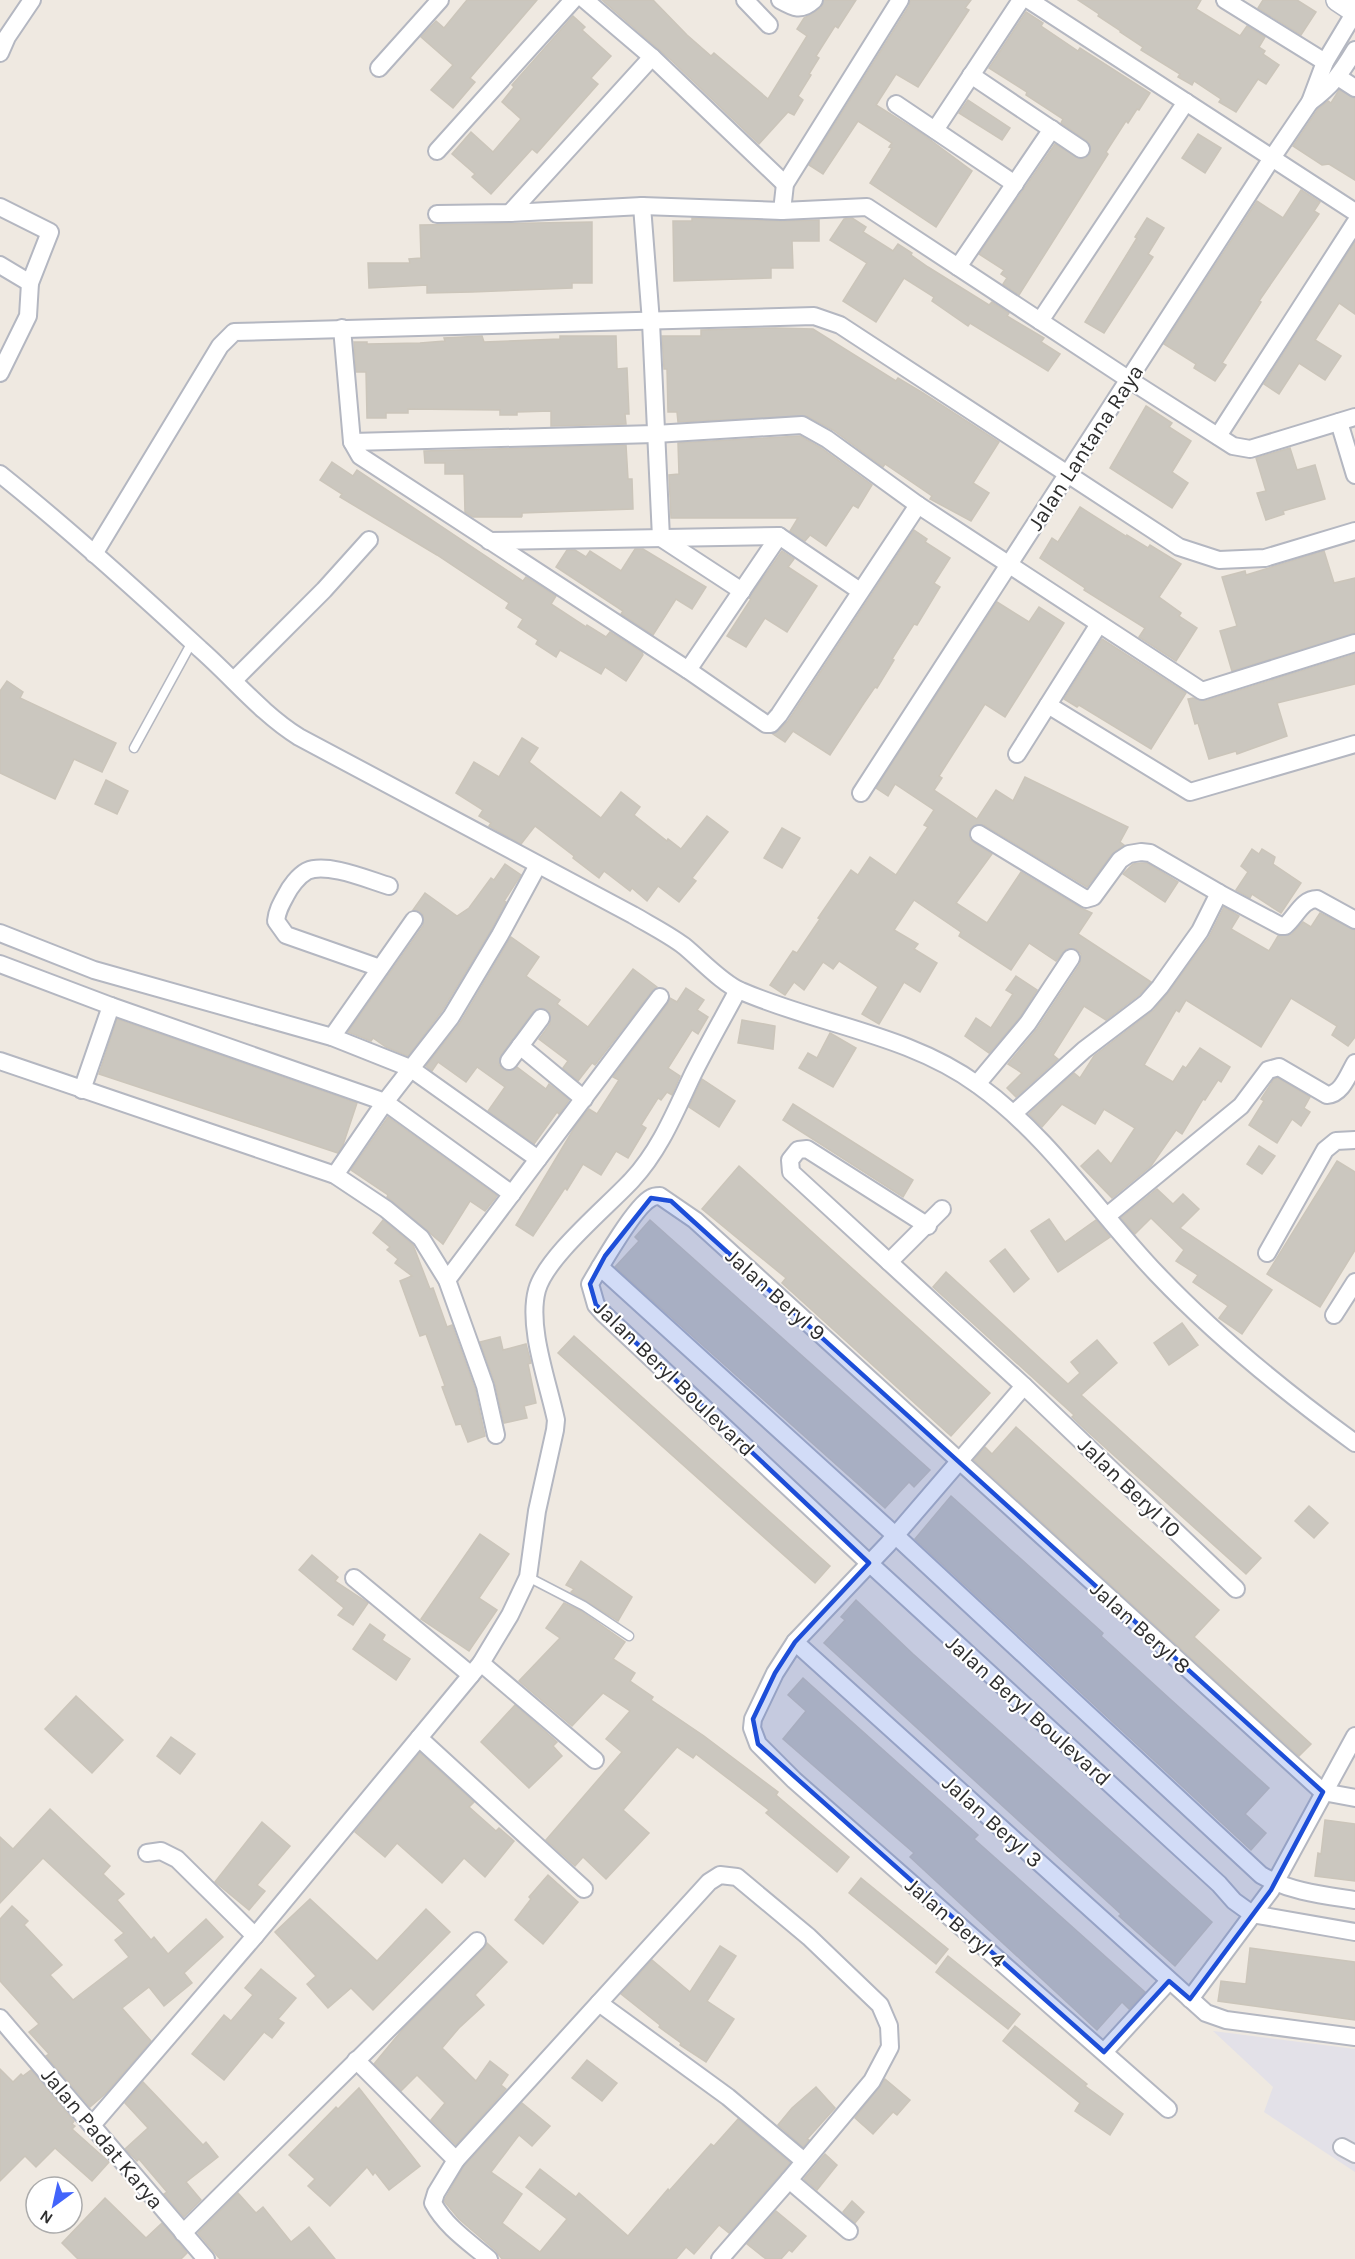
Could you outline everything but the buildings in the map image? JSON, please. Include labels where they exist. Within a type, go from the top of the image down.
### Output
[{"type":"street","points":[[0,53],[7,37],[32,0]]},
{"type":"street","points":[[379,68],[440,0]]},
{"type":"street","points":[[436,151],[573,0]]},
{"type":"street","points":[[585,0],[652,57],[785,184]]},
{"type":"street","points":[[745,0],[769,25]]},
{"type":"street","points":[[780,0],[796,9],[805,8],[814,0]]},
{"type":"street","points":[[782,210],[785,184],[900,0]]},
{"type":"street","points":[[935,130],[1021,0]]},
{"type":"street","points":[[1029,0],[1355,212]]},
{"type":"street","points":[[1225,0],[1325,63]]},
{"type":"street","points":[[1337,0],[1355,12]]},
{"type":"street","name":"Jalan Lantana Raya","points":[[861,792],[1310,102],[1325,63],[1355,12]]},
{"type":"street","name":"Jalan Lantana Raya","points":[[1310,102],[1338,78],[1355,50]]},
{"type":"street","points":[[510,213],[652,57]]},
{"type":"street","points":[[971,75],[1080,148]]},
{"type":"street","points":[[1338,78],[1355,88]]},
{"type":"street","points":[[1040,321],[1186,102]]},
{"type":"street","points":[[896,104],[1015,184]]},
{"type":"street","points":[[958,267],[1052,129]]},
{"type":"street","points":[[642,206],[651,322],[661,538]]},
{"type":"street","points":[[436,214],[510,213],[642,206],[782,210],[867,207],[1233,446],[1250,449],[1350,417],[1355,476]]},
{"type":"street","points":[[0,207],[50,232],[30,283],[28,316],[0,373]]},
{"type":"street","points":[[1218,436],[1355,223]]},
{"type":"street","points":[[0,265],[30,283]]},
{"type":"street","points":[[94,554],[226,338],[234,332],[814,316],[840,325],[1179,547],[1219,560],[1265,558],[1355,531]]},
{"type":"street","points":[[342,328],[352,442],[360,456],[688,670],[760,721],[771,724],[918,506]]},
{"type":"street","points":[[352,442],[655,434],[802,425],[827,439],[918,506],[1202,691],[1355,643]]},
{"type":"street","points":[[0,474],[94,554],[234,680],[279,724],[299,737],[633,915],[682,945],[738,990],[783,1008],[921,1052],[977,1084],[1014,1113],[1056,1154],[1156,1273],[1216,1333],[1306,1407],[1355,1443]]},
{"type":"street","points":[[489,541],[779,537],[860,591]]},
{"type":"street","points":[[688,670],[779,537]]},
{"type":"street","points":[[661,538],[742,591]]},
{"type":"street","points":[[234,680],[324,590],[369,540]]},
{"type":"street","points":[[1017,753],[1100,624]]},
{"type":"street","points":[[1048,705],[1190,792],[1355,744]]},
{"type":"street","points":[[979,834],[1086,899],[1093,897],[1120,860],[1129,854],[1141,852],[1156,856],[1281,926],[1290,922],[1311,899],[1317,899],[1355,920]]},
{"type":"street","points":[[335,1175],[385,1102],[451,1017],[472,984],[538,865]]},
{"type":"street","points":[[380,968],[286,935],[276,921],[277,911],[290,887],[306,872],[332,870],[389,886]]},
{"type":"street","points":[[1014,1113],[1084,1050],[1153,995],[1200,931],[1219,893]]},
{"type":"street","points":[[332,1037],[414,920]]},
{"type":"street","points":[[0,933],[94,970],[332,1037],[410,1068],[538,1159]]},
{"type":"street","points":[[977,1084],[1028,1023],[1071,958]]},
{"type":"street","points":[[0,964],[82,996],[385,1102],[512,1194]]},
{"type":"street","points":[[82,996],[94,970]]},
{"type":"street","points":[[93,2124],[255,1936],[476,1669],[510,1615],[528,1577],[537,1511],[556,1420],[533,1321],[537,1291],[542,1278],[570,1241],[654,1155],[701,1058],[738,990]]},
{"type":"street","points":[[447,1280],[660,997]]},
{"type":"street","points":[[82,1090],[111,1006]]},
{"type":"street","points":[[509,1061],[542,1018]]},
{"type":"street","points":[[520,1046],[584,1099]]},
{"type":"street","points":[[0,1061],[335,1175],[386,1209],[421,1238],[447,1280],[485,1386],[496,1435]]},
{"type":"street","points":[[1107,1216],[1241,1106],[1268,1070],[1279,1067],[1327,1095],[1334,1095],[1355,1063]]},
{"type":"street","points":[[1267,1252],[1325,1150],[1336,1141],[1355,1140]]},
{"type":"street","points":[[795,1642],[882,1550],[1024,1386],[791,1172],[790,1160],[793,1154],[798,1150],[807,1149],[928,1226]]},
{"type":"street","name":"Jalan Beryl 9","points":[[600,1267],[605,1256],[643,1204],[651,1198],[660,1196],[671,1201],[695,1220],[959,1462]]},
{"type":"street","points":[[889,1262],[928,1226],[942,1209]]},
{"type":"street","name":"Jalan Beryl Boulevard","points":[[1256,1909],[1234,1900],[882,1550],[600,1267],[590,1284],[596,1305],[882,1550],[1252,1867],[1273,1886],[1355,1900]]},
{"type":"street","points":[[1334,1315],[1355,1282]]},
{"type":"street","name":"Jalan Beryl 10","points":[[1024,1386],[1236,1589]]},
{"type":"street","name":"Jalan Beryl 8","points":[[959,1462],[1323,1792]]},
{"type":"street","points":[[354,1578],[595,1760]]},
{"type":"street","name":"Jalan Beryl 4","points":[[795,1642],[775,1672],[753,1719],[752,1728],[758,1744],[794,1780],[1168,2109]]},
{"type":"street","name":"Jalan Beryl 3","points":[[795,1642],[1206,2013],[1215,2018],[1355,2037]]},
{"type":"street","points":[[1190,1999],[1273,1886],[1355,1736]]},
{"type":"street","points":[[419,1738],[584,1889]]},
{"type":"street","points":[[1323,1792],[1355,1798]]},
{"type":"street","points":[[147,1853],[161,1851],[177,1859],[255,1936]]},
{"type":"street","points":[[489,2259],[453,2229],[438,2212],[433,2203],[436,2193],[456,2160],[709,1882],[720,1875],[737,1877],[809,1937],[880,2005],[889,2026],[890,2047],[872,2080],[720,2259]]},
{"type":"street","points":[[1256,1909],[1355,1932]]},
{"type":"street","points":[[183,2233],[477,1941]]},
{"type":"street","points":[[1104,2052],[1169,1981]]},
{"type":"street","points":[[599,2003],[728,2097],[804,2161]]},
{"type":"street","name":"Jalan Padat Karya","points":[[0,2018],[93,2124],[206,2259]]},
{"type":"street","points":[[356,2060],[456,2160]]},
{"type":"street","points":[[789,2180],[849,2231]]},
{"type":"lane","points":[[134,748],[192,642]]},
{"type":"lane","points":[[528,1577],[584,1606],[629,1636]]},
{"type":"highlighted area","points":[[651,1198],[671,1201],[1323,1792],[1271,1890],[1190,1999],[1169,1981],[1104,2052],[758,1744],[753,1719],[775,1673],[795,1642],[869,1563],[596,1305],[590,1284],[605,1256]]},
{"type":"shaded area","points":[[1213,2031],[1355,2049],[1355,2172],[1264,2112],[1273,2087]]}]
